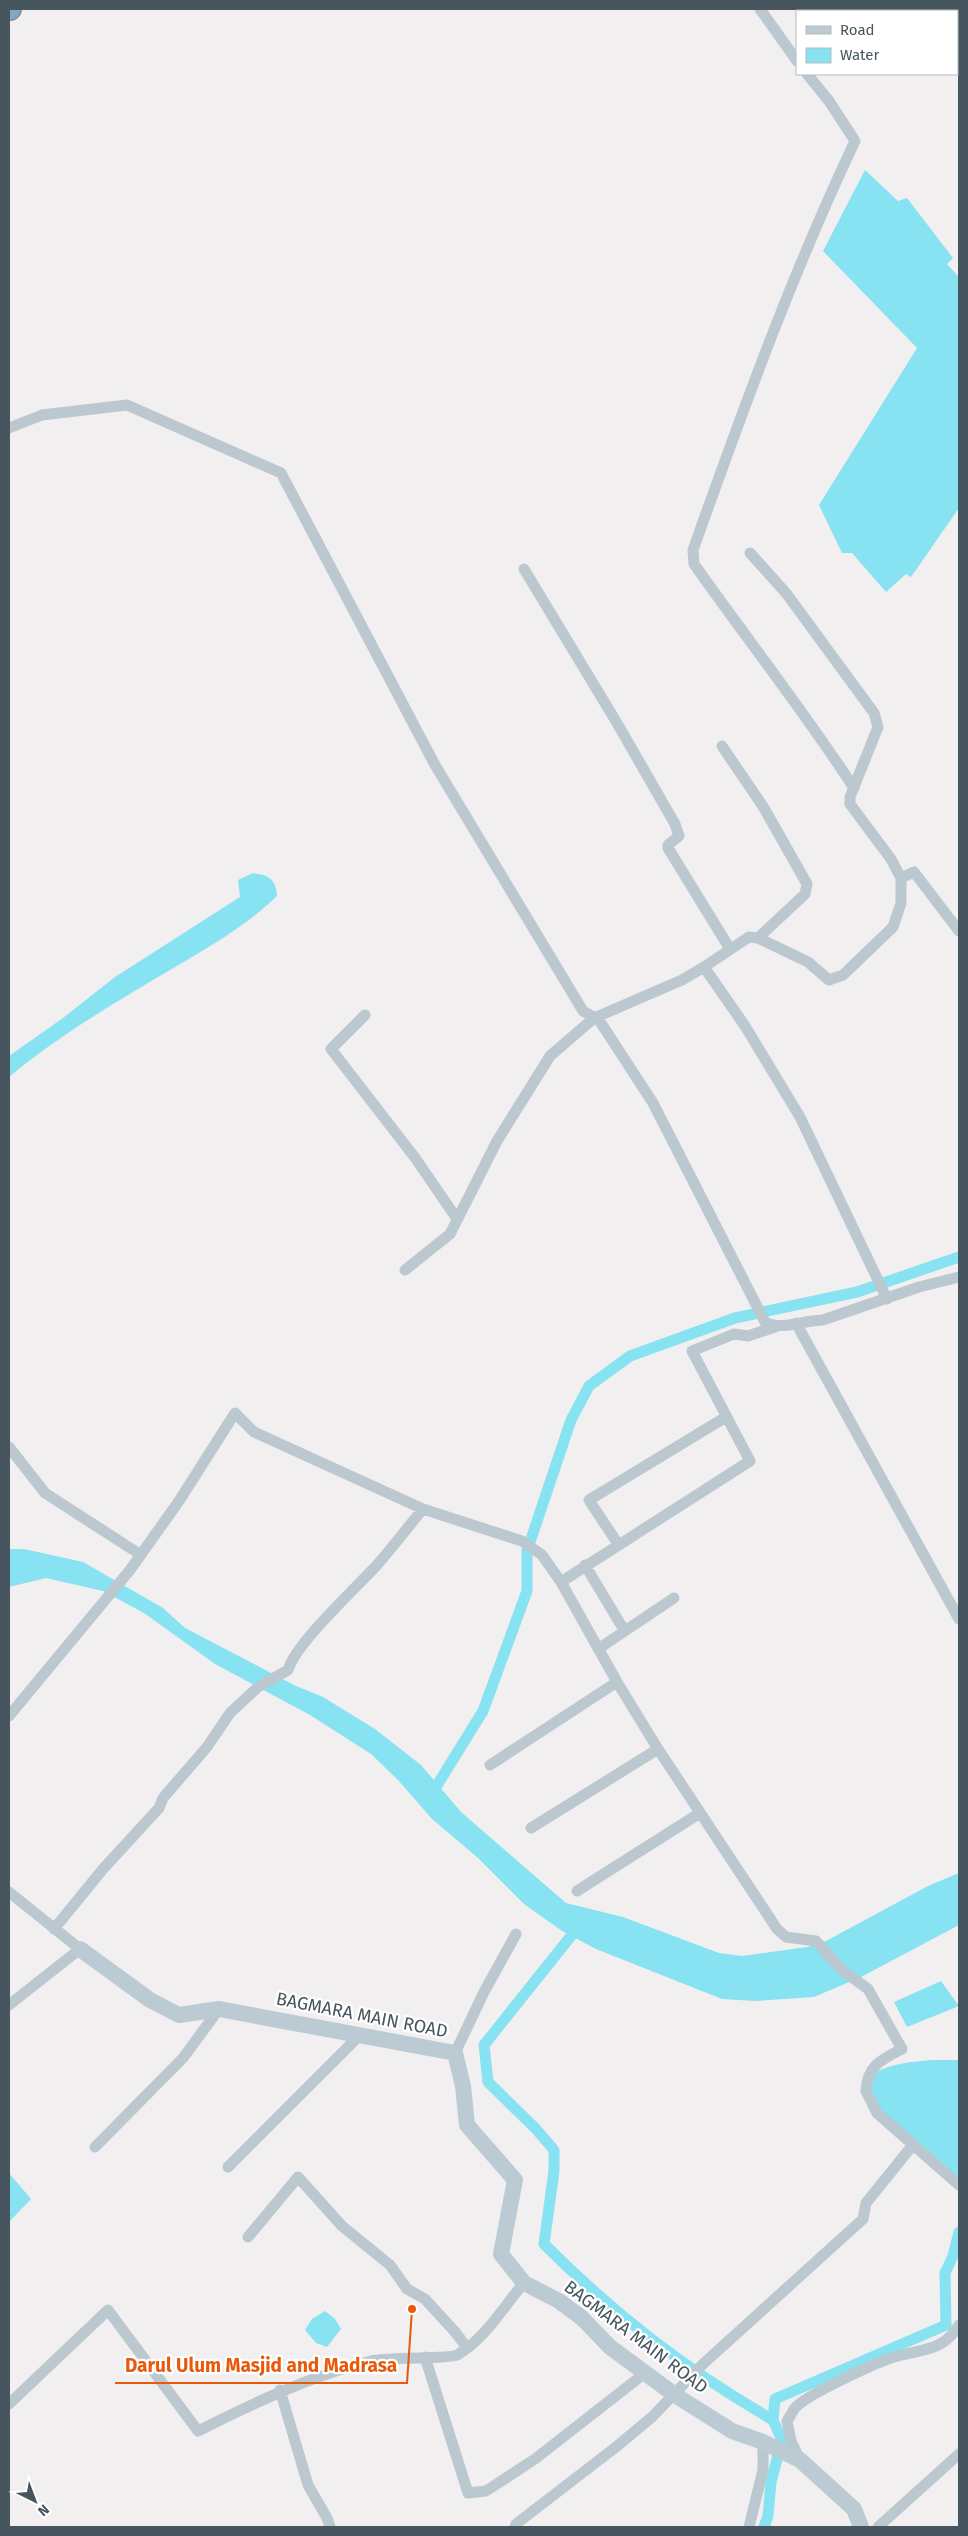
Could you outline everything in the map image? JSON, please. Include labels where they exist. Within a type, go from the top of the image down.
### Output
[{"type":"street","points":[[760,9],[796,60]]},
{"type":"street","points":[[808,75],[829,101],[854,141],[824,207],[773,333],[693,550],[694,564],[750,645],[803,713],[854,788]]},
{"type":"street","points":[[9,428],[42,415],[127,405],[281,473],[435,765],[583,1011],[599,1020],[654,1103],[753,1299],[770,1325]]},
{"type":"street","points":[[405,1270],[450,1234],[497,1141],[550,1056],[594,1018],[682,980],[749,937],[758,938],[808,962],[823,978],[829,980],[836,979],[843,975],[893,926],[901,903],[902,878],[891,859],[850,804],[854,788],[878,727],[874,713],[786,593],[750,552]]},
{"type":"street","points":[[524,569],[617,723],[675,824],[679,836],[668,845],[668,848],[730,948]]},
{"type":"street","points":[[722,746],[764,808],[807,884],[805,894],[758,938]]},
{"type":"street","points":[[902,878],[914,872],[959,931]]},
{"type":"street","points":[[704,967],[745,1026],[800,1117],[887,1299]]},
{"type":"street","points":[[365,1015],[331,1049],[416,1160],[457,1219]]},
{"type":"street","points":[[561,1582],[750,1461],[692,1351],[734,1334],[748,1336],[770,1325],[807,1320],[823,1320],[919,1287],[959,1277]]},
{"type":"street","points":[[796,1323],[959,1619]]},
{"type":"street","points":[[9,1716],[109,1598],[130,1570],[179,1501],[236,1413],[254,1432],[422,1509],[522,1541],[542,1555],[561,1582],[617,1682],[658,1749],[777,1929],[786,1937],[816,1942],[842,1970],[868,1989],[902,2049],[881,2059],[872,2067],[866,2091],[878,2113],[912,2146],[959,2185]]},
{"type":"street","points":[[618,1544],[589,1500],[726,1417]]},
{"type":"street","points":[[9,1446],[45,1493],[141,1555]]},
{"type":"street","points":[[54,1929],[103,1869],[159,1808],[163,1798],[207,1747],[230,1713],[258,1687],[288,1670],[290,1662],[319,1627],[378,1564],[422,1509]]},
{"type":"street","points":[[585,1565],[624,1630]]},
{"type":"street","points":[[598,1649],[674,1598]]},
{"type":"street","points":[[490,1766],[617,1682]]},
{"type":"street","points":[[531,1828],[658,1749]]},
{"type":"street","points":[[577,1891],[700,1813]]},
{"type":"street","points":[[9,1892],[80,1949],[9,2005]]},
{"type":"street","points":[[455,2053],[484,1992],[516,1934]]},
{"type":"street","name":"BAGMARA MAIN ROAD","points":[[80,1949],[150,2000],[179,2015],[219,2009],[455,2053],[463,2086],[467,2125],[515,2180],[501,2254],[524,2282],[559,2300],[582,2318],[610,2347],[675,2395],[732,2431],[795,2458],[854,2509],[861,2527]]},
{"type":"street","points":[[95,2147],[183,2058],[219,2009]]},
{"type":"street","points":[[228,2168],[360,2034]]},
{"type":"street","points":[[516,2527],[516,2524],[616,2448],[675,2395],[703,2364],[863,2219],[866,2203],[912,2146]]},
{"type":"street","points":[[248,2237],[298,2177],[342,2226],[390,2265],[407,2289],[425,2299],[456,2332],[467,2348]]},
{"type":"street","points":[[9,2404],[108,2310],[198,2431],[280,2390],[371,2360],[456,2356],[478,2338],[524,2282]]},
{"type":"street","points":[[795,2458],[787,2421],[795,2408],[813,2394],[892,2358],[938,2346],[952,2337],[959,2325]]},
{"type":"street","points":[[425,2357],[468,2493],[486,2491],[536,2459],[646,2373]]},
{"type":"street","points":[[280,2390],[308,2485],[328,2518],[330,2527]]},
{"type":"street","points":[[748,2527],[763,2470],[766,2444]]},
{"type":"street","points":[[878,2527],[959,2454]]},
{"type":"water","points":[[865,170],[898,201],[907,198],[953,258],[947,264],[959,277],[959,508],[911,577],[906,574],[886,592],[852,553],[842,553],[819,505],[917,348],[823,251]]},
{"type":"water","points":[[253,873],[271,879],[275,886],[277,896],[265,907],[226,936],[108,1007],[47,1047],[9,1077],[9,1056],[63,1018],[115,977],[240,897],[238,880]]},
{"type":"water","points":[[9,1549],[24,1549],[83,1562],[163,1608],[185,1628],[296,1686],[323,1697],[375,1729],[421,1765],[461,1812],[566,1903],[623,1917],[719,1953],[742,1956],[807,1947],[826,1941],[928,1886],[959,1873],[959,1925],[861,1977],[814,1997],[755,2001],[722,1999],[596,1949],[562,1931],[524,1904],[477,1857],[432,1819],[398,1780],[371,1754],[310,1715],[215,1664],[144,1613],[103,1591],[46,1578],[9,1587]]},
{"type":"water","points":[[941,1981],[959,2006],[907,2027],[894,2002]]},
{"type":"water","points":[[932,2060],[959,2060],[959,2180],[883,2115],[869,2091],[874,2073],[895,2065]]},
{"type":"water","points":[[9,2173],[31,2199],[9,2222]]},
{"type":"water","points":[[325,2311],[335,2319],[341,2329],[327,2347],[316,2343],[305,2330],[312,2319]]},
{"type":"waterway","points":[[431,1795],[483,1711],[527,1591],[527,1551],[571,1420],[589,1386],[630,1356],[735,1318],[857,1292],[959,1257]]},
{"type":"waterway","points":[[579,1926],[484,2045],[488,2082],[536,2129],[554,2150],[554,2171],[544,2244],[597,2294],[652,2340],[710,2381],[773,2420]]},
{"type":"waterway","points":[[764,2527],[768,2516],[771,2482],[782,2440],[773,2420],[775,2399],[946,2325],[945,2273],[953,2256],[959,2232]]},
{"type":"place","name":"Darul Ulum Masjid and Madrasa","points":[[412,2309]]}]
